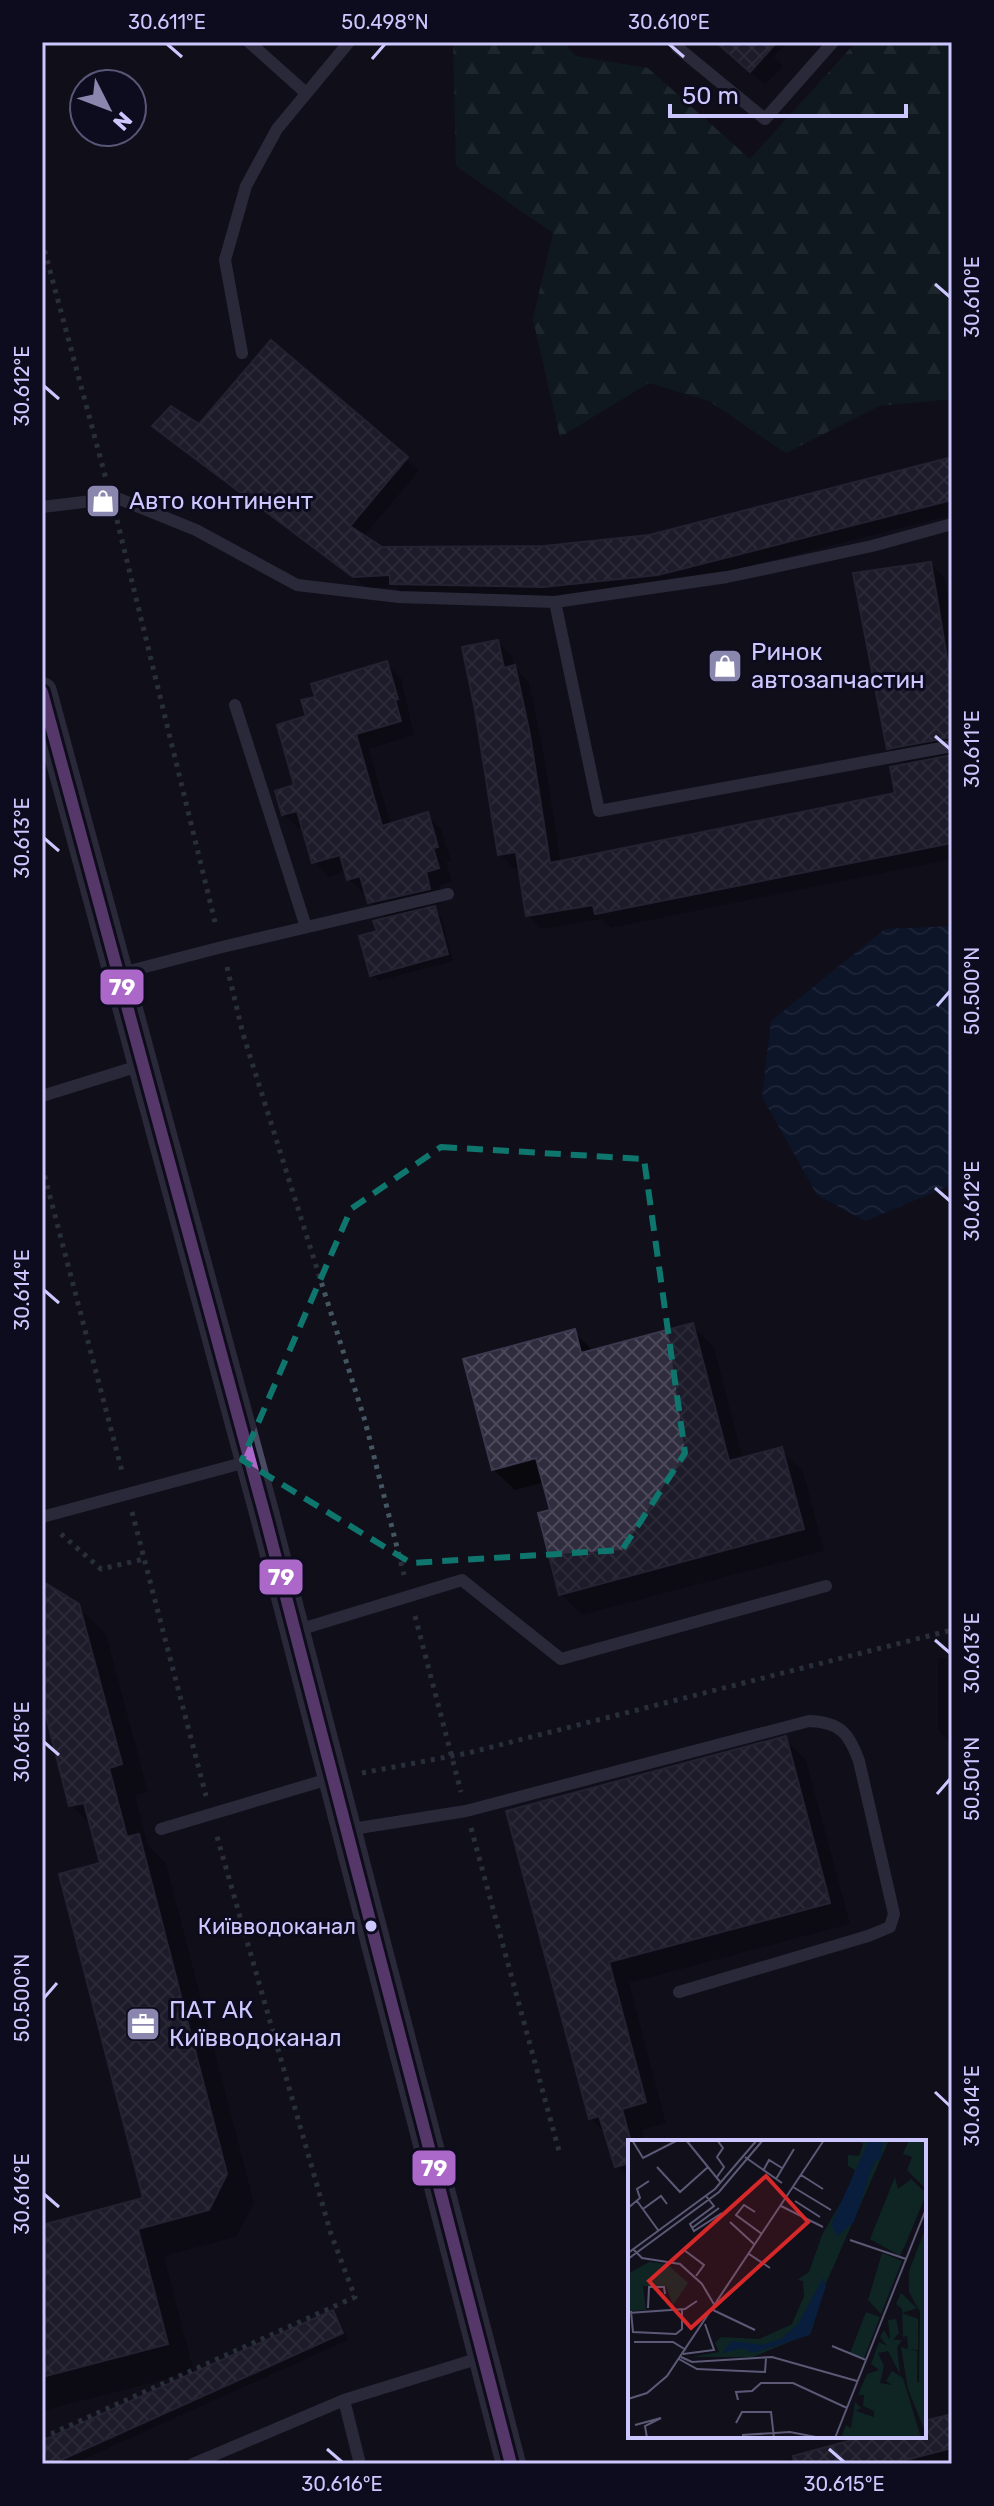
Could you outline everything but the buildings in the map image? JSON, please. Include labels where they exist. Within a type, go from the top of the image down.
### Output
[{"type":"street","points":[[42,692],[295,1631],[511,2464]]},
{"type":"lane","points":[[249,42],[306,93]]},
{"type":"lane","points":[[242,353],[225,260],[246,186],[277,129],[349,42]]},
{"type":"lane","points":[[677,47],[765,119],[833,42]]},
{"type":"lane","points":[[42,507],[117,498],[196,530],[297,585],[399,597],[555,602],[727,577],[872,546],[952,524]]},
{"type":"lane","points":[[555,602],[599,811],[952,746]]},
{"type":"lane","points":[[235,705],[306,927]]},
{"type":"lane","points":[[118,974],[448,894]]},
{"type":"lane","points":[[42,1096],[142,1065]]},
{"type":"lane","points":[[42,1517],[250,1461]]},
{"type":"lane","points":[[295,1631],[462,1580],[561,1659],[826,1586]]},
{"type":"lane","points":[[346,1830],[466,1811],[809,1721],[826,1722],[845,1732],[859,1761],[894,1914],[890,1927],[679,1992]]},
{"type":"lane","points":[[161,1829],[332,1778]]},
{"type":"lane","points":[[193,2464],[344,2400],[483,2357]]},
{"type":"lane","points":[[344,2400],[360,2464]]},
{"type":"path","points":[[42,241],[111,498],[243,1034],[365,1421],[451,1756],[559,2151]]},
{"type":"path","points":[[42,1166],[211,1814],[331,2234],[355,2297],[42,2438]]},
{"type":"path","points":[[54,1528],[101,1569],[144,1559]]},
{"type":"path","points":[[332,1778],[451,1756],[952,1630]]},
{"type":"highlighted area","points":[[441,1147],[644,1159],[685,1453],[622,1550],[411,1563],[242,1460],[351,1209]]},
{"type":"green space","points":[[453,42],[563,42],[576,56],[648,68],[750,159],[856,42],[952,42],[952,399],[879,406],[786,453],[709,401],[649,383],[560,437],[533,319],[553,233],[456,166]]},
{"type":"water","points":[[952,926],[952,1185],[865,1221],[817,1195],[762,1097],[771,1021],[885,929]]},
{"type":"transit line","name":"79","points":[[42,692],[265,1516],[511,2464]]},
{"type":"place","name":"Авто континент","points":[[103,501]]},
{"type":"place","name":"Ринок автозапчастин","points":[[725,666]]},
{"type":"place","name":"Київводоканал","points":[[371,1926]]},
{"type":"place","name":"ПАТ АК Київводоканал","points":[[143,2024]]}]
